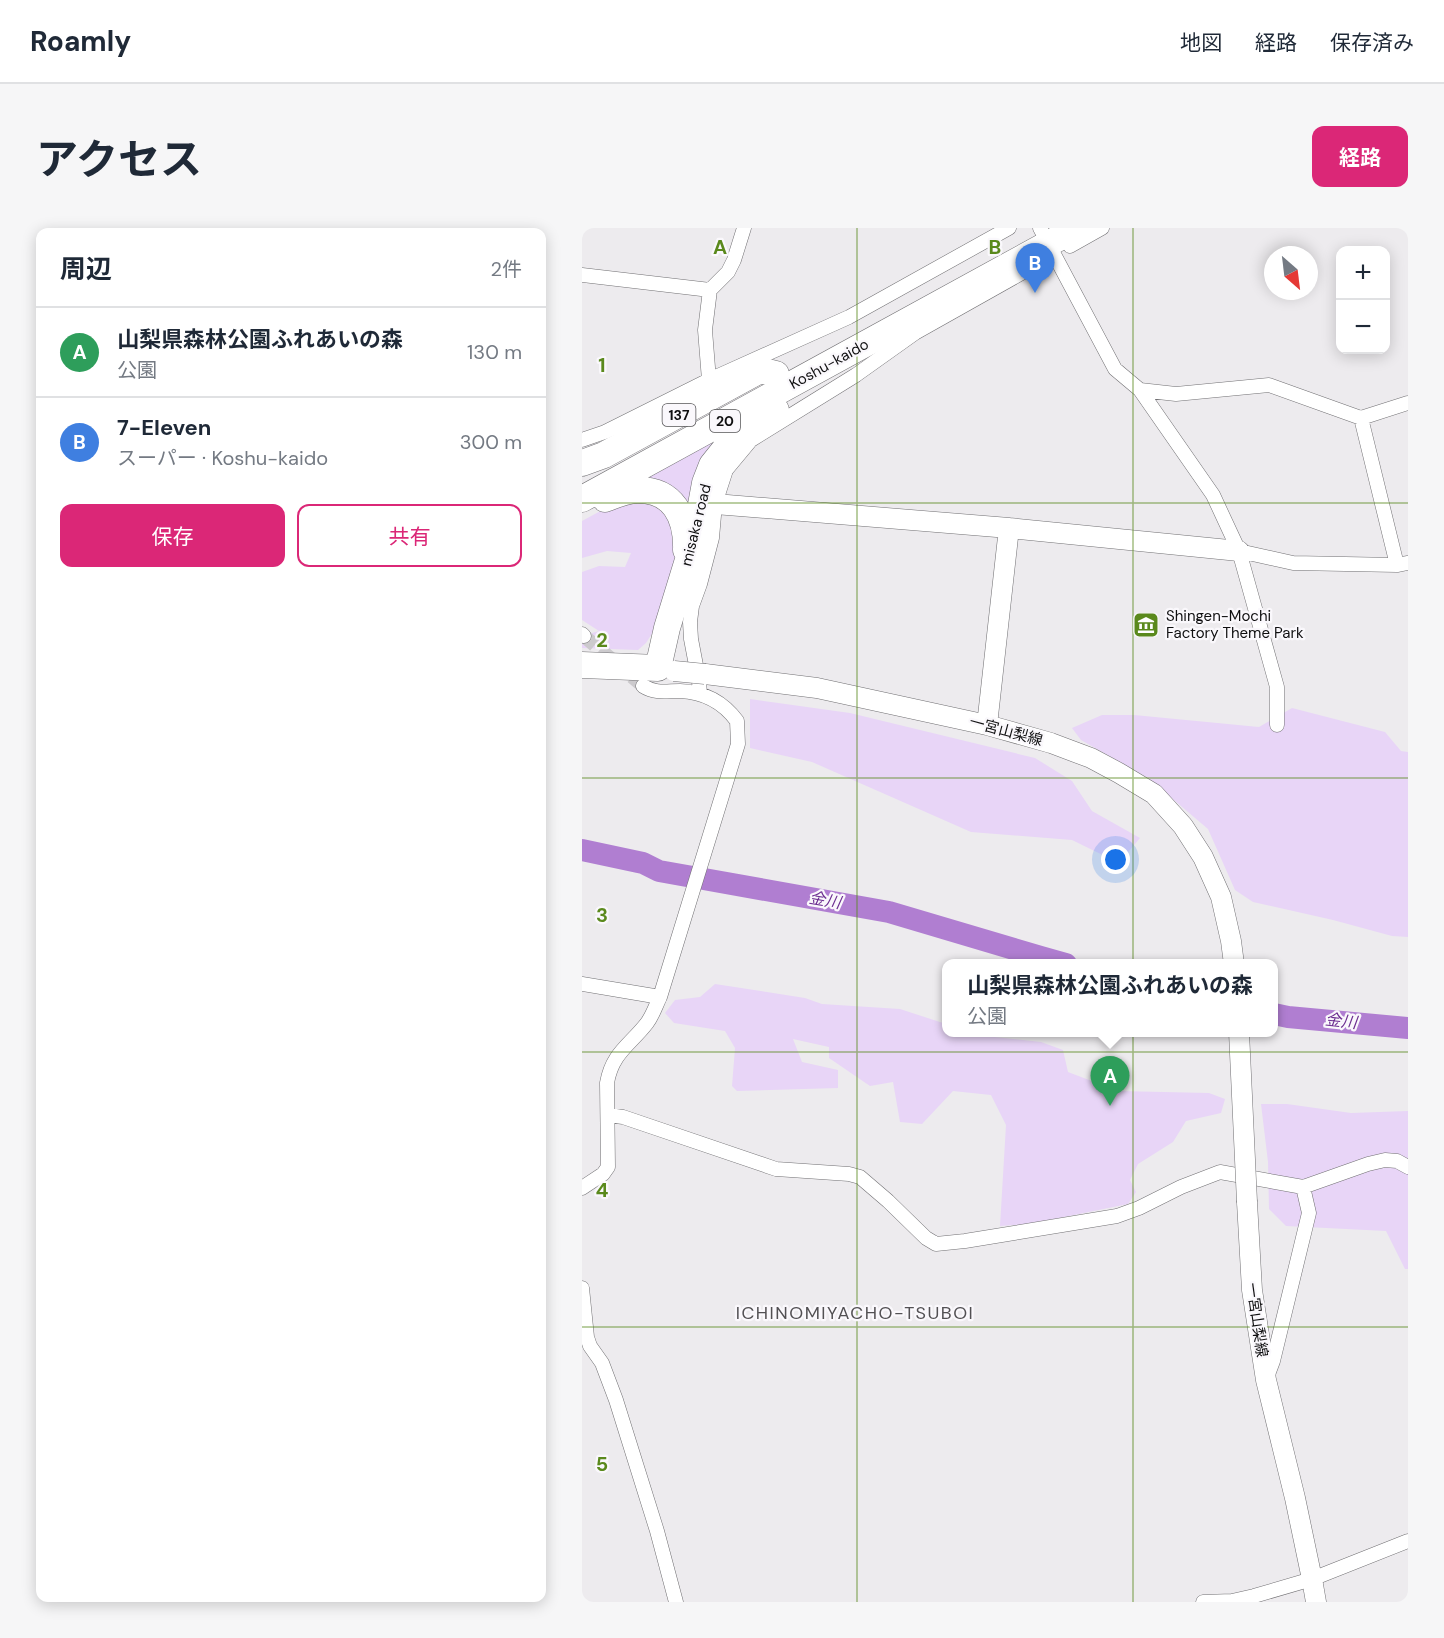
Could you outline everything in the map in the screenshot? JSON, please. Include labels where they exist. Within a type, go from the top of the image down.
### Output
[{"type":"highway","name":"Koshu-kaido","points":[[582,479],[776,374],[1046,237],[1077,228]]},
{"type":"highway","name":"Koshu-kaido","points":[[582,499],[867,343],[1046,237]]},
{"type":"highway","name":"misaka road","points":[[659,675],[667,628],[695,537],[705,483],[712,465],[742,433],[857,358],[867,343]]},
{"type":"highway","name":"137","points":[[582,463],[604,455],[760,370],[776,374]]},
{"type":"highway","points":[[582,508],[634,489],[661,494],[677,508],[681,518],[686,539],[686,568]]},
{"type":"highway","points":[[582,665],[659,675]]},
{"type":"main road","points":[[716,504],[1239,550]]},
{"type":"main road","points":[[987,725],[1009,528]]},
{"type":"main road","name":"一宮山梨線","points":[[659,675],[705,674],[817,688],[987,725],[1051,742],[1091,758],[1154,794],[1183,826],[1203,857],[1221,897],[1233,959]]},
{"type":"main road","name":"一宮山梨線","points":[[1239,1037],[1252,1290],[1266,1380],[1295,1498],[1316,1602]]},
{"type":"street","points":[[709,380],[705,330],[710,290],[728,272],[744,228]]},
{"type":"street","points":[[582,440],[604,432],[709,380],[849,317],[1009,228]]},
{"type":"street","points":[[700,694],[691,639],[692,606],[712,538],[716,504],[726,470],[751,440],[856,375],[1046,237],[1102,228]]},
{"type":"street","points":[[1046,237],[1115,369],[1140,390],[1212,495],[1239,550],[1277,687],[1277,725]]},
{"type":"street","points":[[582,275],[710,290]]},
{"type":"street","points":[[1140,390],[1176,394],[1269,385],[1361,418],[1408,403]]},
{"type":"street","points":[[1239,550],[1293,563],[1402,564],[1361,418]]},
{"type":"street","points":[[582,1188],[603,1174],[608,1167],[609,1072],[618,1053],[649,1020],[662,991],[738,744],[737,722],[722,705],[713,698],[700,694],[681,691],[660,693],[651,691],[659,675]]},
{"type":"street","points":[[582,984],[662,991]]},
{"type":"street","points":[[608,1115],[623,1117],[776,1170],[849,1174],[860,1177],[926,1238],[936,1244],[1117,1216],[1220,1172],[1303,1187],[1385,1160],[1397,1161],[1408,1167]]},
{"type":"street","points":[[1266,1380],[1273,1361],[1309,1213],[1303,1187]]},
{"type":"street","points":[[582,1288],[587,1337],[590,1346],[602,1363],[616,1400],[657,1531],[676,1602]]},
{"type":"street","points":[[1203,1602],[1232,1601],[1312,1578],[1408,1541]]},
{"type":"shaded area","points":[[730,428],[694,516],[633,485]]},
{"type":"shaded area","points":[[633,498],[667,508],[678,551],[653,632],[638,650],[582,648],[582,636],[599,631],[582,620],[582,572],[599,566],[625,567],[631,553],[607,551],[582,558],[582,521],[617,502]]},
{"type":"shaded area","points":[[750,699],[850,713],[1035,758],[1072,781],[1092,811],[1140,838],[1119,863],[1072,840],[971,832],[812,762],[750,748]]},
{"type":"shaded area","points":[[1292,708],[1385,732],[1401,751],[1408,752],[1408,937],[1392,936],[1253,902],[1235,890],[1208,829],[1148,778],[1081,740],[1072,728],[1102,715],[1134,715],[1259,727]]},
{"type":"shaded area","points":[[715,984],[805,998],[822,1004],[900,1009],[942,1023],[942,1037],[994,1037],[1041,1042],[1063,1050],[1068,1072],[1118,1091],[1209,1093],[1225,1099],[1221,1113],[1186,1121],[1173,1142],[1138,1164],[1130,1180],[1136,1192],[1128,1204],[1030,1224],[1000,1226],[1006,1125],[991,1095],[953,1091],[922,1124],[900,1122],[893,1082],[870,1086],[829,1058],[829,1047],[793,1039],[802,1062],[838,1070],[838,1088],[737,1091],[732,1086],[735,1048],[725,1031],[674,1023],[665,1013],[675,1000],[700,997]]},
{"type":"shaded area","points":[[1261,1104],[1287,1104],[1351,1113],[1408,1111],[1408,1269],[1405,1269],[1386,1231],[1286,1226],[1269,1209],[1268,1162]]},
{"type":"waterway","name":"金川","points":[[582,850],[643,863],[659,871],[889,912],[1049,959]]},
{"type":"waterway","name":"金川","points":[[1278,1015],[1408,1028]]},
{"type":"tunnel","points":[[584,636],[643,686]]},
{"type":"place","name":"7-Eleven","points":[[1035,293]]},
{"type":"place","name":"Shingen-Mochi Factory Theme Park","points":[[1146,625]]},
{"type":"place","name":"山梨県森林公園ふれあいの森","points":[[1110,1106]]},
{"type":"district","name":"ICHINOMIYACHO-TSUBOI","points":[[855,1313]]}]
